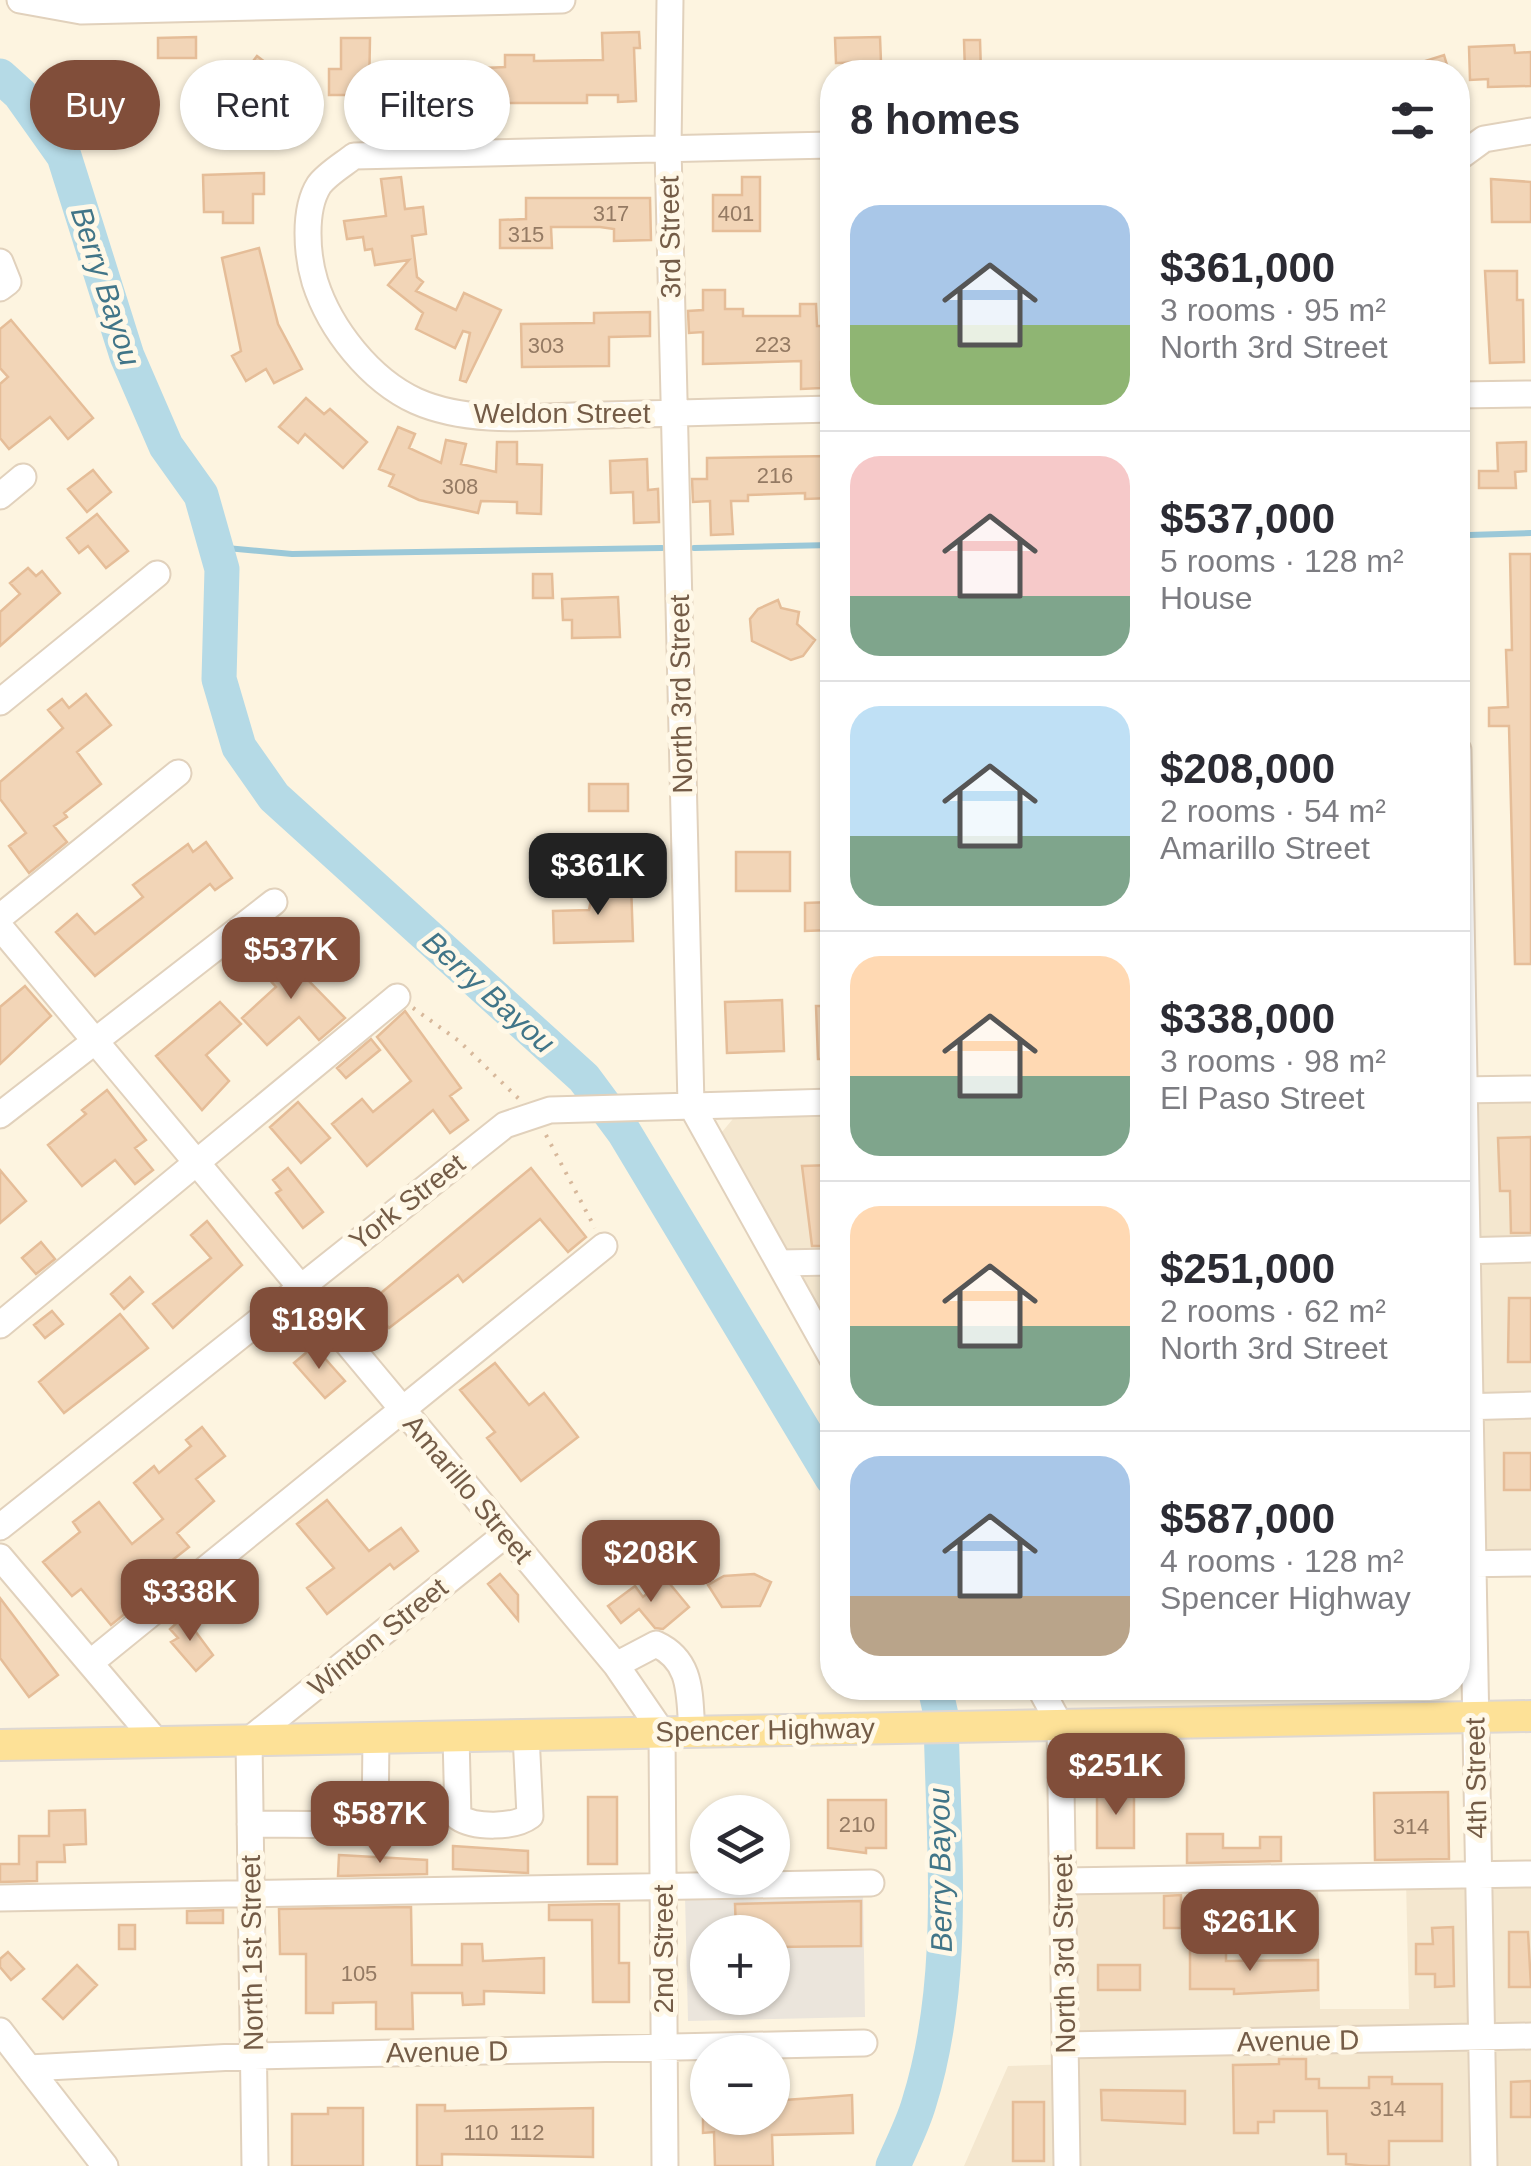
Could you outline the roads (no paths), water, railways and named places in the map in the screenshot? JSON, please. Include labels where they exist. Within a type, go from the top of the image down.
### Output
[{"type":"main road","name":"Spencer Highway","points":[[0,1744],[1531,1716]]},
{"type":"street","points":[[20,0],[80,10],[562,0]]},
{"type":"street","name":"3rd Street","points":[[670,0],[668,148],[674,413]]},
{"type":"street","points":[[1470,149],[1503,134],[1531,131]]},
{"type":"street","name":"Weldon Street","points":[[820,146],[354,156],[318,186],[309,226],[309,260],[320,295],[348,344],[381,379],[416,401],[460,414],[524,417],[820,409]]},
{"type":"street","points":[[1470,395],[1531,394]]},
{"type":"street","name":"North 3rd Street","points":[[674,413],[691,1105],[820,1336]]},
{"type":"street","points":[[0,496],[23,477]]},
{"type":"street","points":[[0,702],[157,574]]},
{"type":"street","points":[[0,917],[178,774]]},
{"type":"street","points":[[0,1115],[93,1038],[274,902]]},
{"type":"street","name":"Amarillo Street","points":[[0,926],[616,1665],[677,1732]]},
{"type":"street","points":[[0,1325],[397,997]]},
{"type":"street","points":[[1470,1090],[1531,1089]]},
{"type":"street","name":"York Street","points":[[0,1526],[505,1125],[542,1112],[820,1102]]},
{"type":"street","points":[[90,1664],[604,1246]]},
{"type":"street","points":[[1470,1251],[1531,1249]]},
{"type":"street","points":[[780,1264],[820,1262]]},
{"type":"street","points":[[1470,1407],[1531,1406]]},
{"type":"street","name":"Winton Street","points":[[249,1740],[506,1534]]},
{"type":"street","points":[[0,1557],[156,1742]]},
{"type":"street","points":[[1470,1564],[1531,1563]]},
{"type":"street","name":"4th Street","points":[[1470,1632],[1484,2166]]},
{"type":"street","name":"2nd Street","points":[[616,1665],[656,1644],[674,1652],[686,1675],[663,1887],[666,2166]]},
{"type":"street","name":"North 3rd Street","points":[[1046,1700],[1060,1725],[1067,2166]]},
{"type":"street","points":[[456,1736],[458,1817],[480,1824],[521,1822],[530,1816],[526,1735]]},
{"type":"street","points":[[250,1824],[374,1826],[376,1737]]},
{"type":"street","name":"North 1st Street","points":[[249,1740],[255,2166]]},
{"type":"street","points":[[1062,1880],[1531,1874]]},
{"type":"street","points":[[0,1898],[871,1884]]},
{"type":"street","points":[[0,2031],[105,2166]]},
{"type":"street","name":"Avenue D","points":[[1065,2045],[1531,2036]]},
{"type":"street","name":"Avenue D","points":[[29,2068],[254,2056],[864,2043]]},
{"type":"waterway","name":"Berry Bayou","points":[[0,76],[20,94],[64,156],[127,356],[166,446],[201,495],[222,569],[219,679],[239,747],[274,797],[584,1078],[624,1132],[820,1458]]},
{"type":"waterway","points":[[1470,535],[1531,533]]},
{"type":"waterway","points":[[694,548],[820,545]]},
{"type":"waterway","points":[[216,547],[292,554],[662,548]]},
{"type":"waterway","name":"Berry Bayou","points":[[893,2166],[917,2111],[931,2056],[944,1959],[945,1861],[938,1700]]}]
